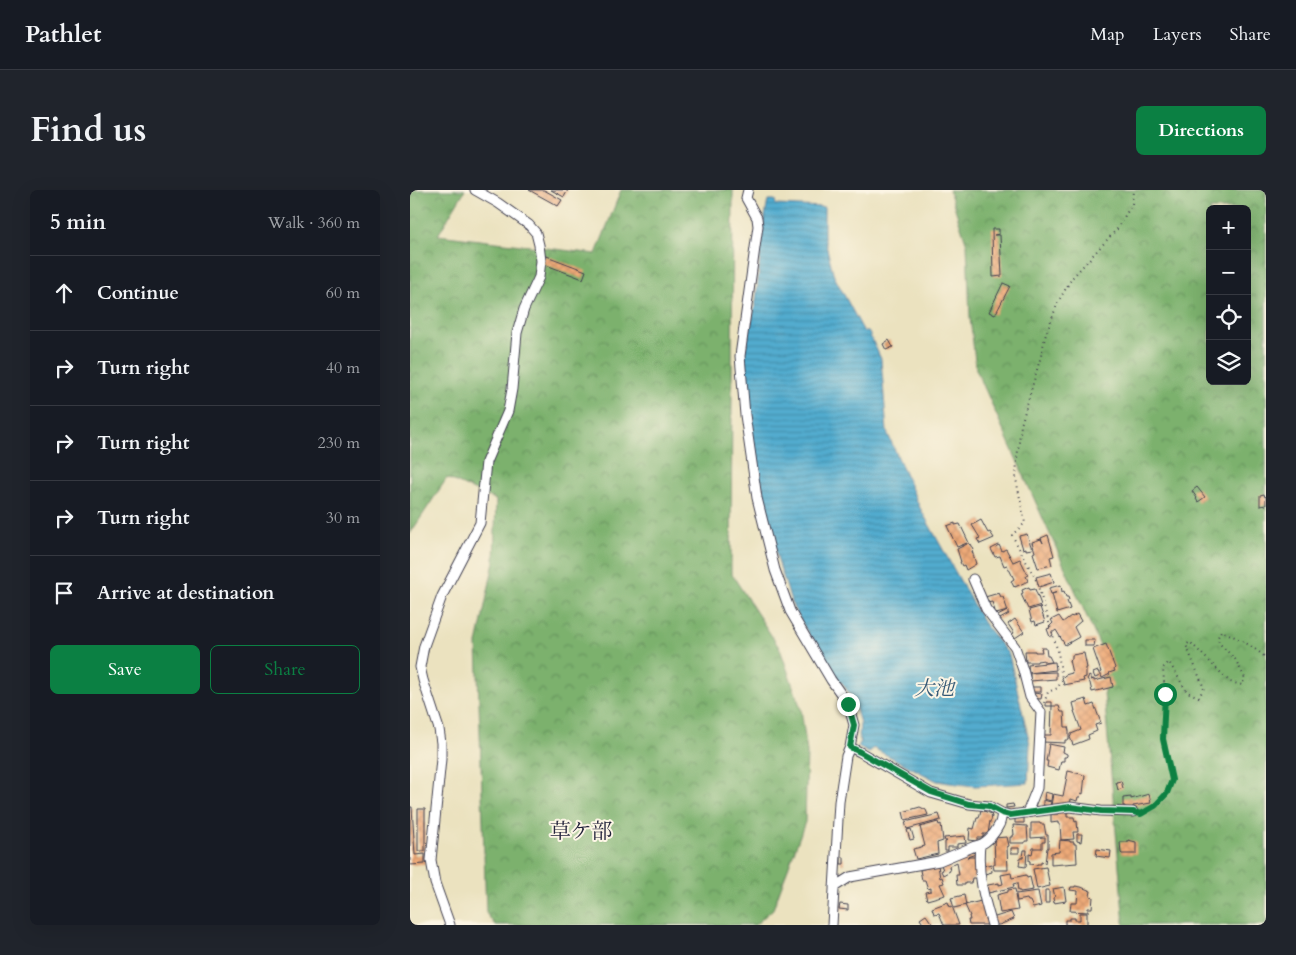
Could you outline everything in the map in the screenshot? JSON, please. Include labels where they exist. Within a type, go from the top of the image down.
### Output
[{"type":"street","points":[[450,925],[435,883],[431,860],[441,743],[439,729],[420,667],[424,646],[442,596],[480,523],[486,462],[508,411],[517,333],[524,309],[539,277],[541,261],[536,233],[529,225],[498,203],[475,190]]},
{"type":"street","points":[[748,190],[746,198],[757,218],[758,226],[740,356],[745,415],[757,498],[775,570],[790,611],[831,680],[848,704],[854,725],[850,747],[846,756],[839,802],[832,925]]},
{"type":"street","points":[[973,579],[986,610],[1015,647],[1030,697],[1041,712],[1037,788],[1027,813]]},
{"type":"street","points":[[850,747],[931,792],[969,804],[989,806],[1010,815],[1070,807],[1101,811],[1133,812]]},
{"type":"street","points":[[834,887],[850,877],[939,861],[980,845],[988,840],[1000,824],[1002,813]]},
{"type":"street","points":[[980,845],[978,860],[984,900],[992,925]]},
{"type":"path","points":[[1041,712],[1048,692],[1058,688],[1062,679],[1058,652],[1036,580],[1012,535],[1025,523],[1016,479],[1021,425],[1042,356],[1045,337],[1058,302],[1072,278],[1118,229],[1132,204],[1133,190]]},
{"type":"path","points":[[1133,812],[1141,814],[1155,806],[1167,793],[1172,780],[1163,739],[1165,694],[1163,668],[1169,662],[1188,692],[1199,697],[1204,688],[1186,645],[1190,642],[1230,682],[1242,685],[1245,678],[1235,659],[1220,643],[1218,637],[1221,631],[1236,637],[1266,658]]},
{"type":"green space","points":[[410,190],[465,190],[438,235],[596,254],[621,190],[733,190],[731,573],[780,649],[801,709],[807,752],[805,822],[773,909],[755,925],[495,925],[486,913],[477,644],[494,562],[496,500],[447,478],[410,534]]},
{"type":"green space","points":[[949,190],[1266,190],[1266,925],[1124,925],[1100,646],[976,369],[970,318],[967,245]]},
{"type":"water","name":"大池","points":[[768,200],[775,200],[776,205],[824,207],[824,237],[834,276],[864,332],[868,331],[881,359],[887,432],[920,508],[983,622],[1009,655],[1030,744],[1028,783],[975,786],[937,781],[873,748],[869,753],[858,747],[861,741],[859,739],[860,723],[853,700],[844,685],[828,669],[793,607],[778,561],[752,441],[743,360],[756,301],[763,227]]},
{"type":"building","points":[[529,190],[544,190],[562,200],[558,206]]},
{"type":"building","points":[[551,190],[568,190],[564,197]]},
{"type":"building","points":[[992,229],[999,229],[999,234],[994,235],[1000,235],[1002,276],[993,277]]},
{"type":"building","points":[[544,255],[586,271],[583,279],[541,263]]},
{"type":"building","points":[[1003,283],[1010,286],[995,315],[989,312]]},
{"type":"building","points":[[889,340],[893,347],[886,350],[883,344]]},
{"type":"building","points":[[1197,487],[1205,497],[1198,502],[1192,491]]},
{"type":"building","points":[[1264,494],[1266,496],[1266,505],[1260,506],[1260,495]]},
{"type":"building","points":[[981,520],[988,533],[990,532],[994,538],[980,544],[977,539],[980,538],[972,525]]},
{"type":"building","points":[[955,523],[955,525],[960,524],[974,550],[972,551],[976,564],[966,570],[960,562],[957,549],[967,543],[957,547],[947,526]]},
{"type":"building","points":[[1027,534],[1032,549],[1026,550],[1026,548],[1023,549],[1019,536]]},
{"type":"building","points":[[1048,535],[1054,556],[1050,557],[1052,565],[1038,568],[1032,542],[1041,539],[1043,543],[1041,538]]},
{"type":"building","points":[[999,545],[1002,551],[1006,549],[1013,562],[1020,559],[1028,575],[1026,576],[1028,581],[1014,587],[1011,581],[1014,579],[1007,565],[1004,566],[1000,556],[995,557],[991,549]]},
{"type":"building","points":[[1051,573],[1054,582],[1039,587],[1036,577]]},
{"type":"building","points":[[1061,585],[1062,592],[1064,591],[1066,597],[1068,597],[1069,600],[1067,601],[1070,609],[1057,613],[1052,594],[1058,592],[1051,594],[1049,588]]},
{"type":"building","points":[[1029,587],[1030,590],[1035,589],[1041,605],[1028,609],[1021,594],[1023,593],[1022,590]]},
{"type":"building","points":[[999,593],[1003,597],[1008,611],[996,614],[992,602],[987,603],[985,597]]},
{"type":"building","points":[[1040,607],[1045,622],[1036,625],[1035,621],[1032,622],[1029,610]]},
{"type":"building","points":[[1007,611],[1009,614],[998,620],[996,617]]},
{"type":"building","points":[[1077,614],[1081,621],[1074,627],[1079,637],[1065,645],[1056,630],[1050,637],[1047,629],[1053,623],[1051,620],[1059,616],[1063,622]]},
{"type":"building","points":[[1015,619],[1024,632],[1015,638],[1008,624]]},
{"type":"building","points":[[1085,640],[1095,640],[1094,646],[1085,646]]},
{"type":"building","points":[[1106,644],[1115,671],[1102,678],[1093,649]]},
{"type":"building","points":[[1041,648],[1046,648],[1047,656],[1049,656],[1052,662],[1044,663],[1044,660],[1026,662],[1025,651],[1042,652]]},
{"type":"building","points":[[1084,653],[1087,668],[1086,677],[1083,678],[1084,681],[1064,685],[1062,678],[1072,673],[1069,660],[1072,659],[1072,655]]},
{"type":"building","points":[[1055,662],[1056,670],[1029,673],[1028,665]]},
{"type":"building","points":[[1098,671],[1100,676],[1095,678],[1093,673]]},
{"type":"building","points":[[1056,672],[1056,679],[1030,681],[1030,673]]},
{"type":"building","points":[[1089,676],[1094,681],[1111,677],[1113,687],[1092,692],[1087,679]]},
{"type":"building","points":[[1031,687],[1041,687],[1041,692],[1030,692]]},
{"type":"building","points":[[1033,693],[1042,694],[1041,699],[1032,698]]},
{"type":"building","points":[[1086,699],[1088,706],[1094,704],[1101,723],[1095,725],[1097,731],[1088,735],[1089,739],[1073,745],[1070,737],[1071,734],[1081,730],[1073,703]]},
{"type":"building","points":[[1046,702],[1052,702],[1052,706],[1046,706]]},
{"type":"building","points":[[1052,706],[1059,706],[1061,712],[1064,712],[1065,727],[1068,727],[1069,731],[1069,740],[1065,740],[1065,743],[1043,742],[1043,735],[1051,735]]},
{"type":"building","points":[[1049,744],[1064,747],[1063,752],[1067,754],[1064,757],[1064,761],[1061,761],[1059,770],[1047,767],[1048,761],[1046,761]]},
{"type":"building","points":[[1068,771],[1085,775],[1083,794],[1081,793],[1077,801],[1071,799],[1070,806],[1051,805],[1053,794],[1063,796]]},
{"type":"building","points":[[1121,781],[1123,788],[1118,790],[1116,782]]},
{"type":"building","points":[[1045,792],[1052,794],[1051,801],[1044,799]]},
{"type":"building","points":[[1149,794],[1151,803],[1126,809],[1123,806],[1123,798],[1131,797],[1131,799]]},
{"type":"building","points":[[1043,800],[1051,802],[1050,806],[1043,805]]},
{"type":"building","points":[[1013,804],[1014,807],[1006,808],[1006,805]]},
{"type":"building","points":[[410,807],[412,807],[415,855],[425,854],[425,864],[410,865]]},
{"type":"building","points":[[920,807],[926,810],[928,815],[905,820],[903,812]]},
{"type":"building","points":[[418,809],[425,809],[425,851],[418,851]]},
{"type":"building","points":[[981,810],[992,814],[988,834],[983,834],[983,838],[977,838],[977,841],[969,840],[970,828],[974,829]]},
{"type":"building","points":[[1067,811],[1067,817],[1074,817],[1075,822],[1077,821],[1078,832],[1073,832],[1074,839],[1061,840],[1060,824],[1058,822],[1051,823],[1051,814]]},
{"type":"building","points":[[939,814],[941,820],[907,829],[905,822]]},
{"type":"building","points":[[1015,816],[1024,817],[1024,823],[1015,823]]},
{"type":"building","points":[[938,822],[939,825],[941,824],[943,841],[937,843],[938,854],[916,859],[913,849],[925,846],[920,827]]},
{"type":"building","points":[[1031,823],[1044,824],[1046,835],[1048,835],[1045,863],[1041,862],[1041,864],[1037,865],[1030,864],[1029,854],[1032,855],[1033,848],[1042,848],[1042,842],[1045,842],[1045,837],[1031,838]]},
{"type":"building","points":[[1013,825],[1027,826],[1028,841],[1025,841],[1025,843],[1010,843],[1010,837],[1014,835]]},
{"type":"building","points":[[911,829],[914,839],[910,840],[907,830]]},
{"type":"building","points":[[1077,834],[1082,834],[1081,842],[1077,841]]},
{"type":"building","points":[[965,836],[966,843],[957,844],[957,847],[948,847],[948,851],[945,851],[945,842],[947,841],[944,838]]},
{"type":"building","points":[[1007,837],[1009,846],[1007,847],[1008,870],[994,870],[994,838]]},
{"type":"building","points":[[1060,840],[1076,844],[1077,863],[1051,865],[1051,853],[1059,852]]},
{"type":"building","points":[[1128,840],[1136,842],[1136,854],[1121,853],[1120,842],[1128,842]]},
{"type":"building","points":[[1011,848],[1019,848],[1019,853],[1011,853]]},
{"type":"building","points":[[976,849],[976,854],[967,857],[976,857],[976,878],[972,878],[971,883],[957,885],[956,875],[959,875],[957,862],[949,866],[950,871],[943,875],[940,862]]},
{"type":"building","points":[[1097,849],[1111,851],[1110,858],[1096,856]]},
{"type":"building","points":[[1024,850],[1027,850],[1026,867],[1019,866]]},
{"type":"building","points":[[841,857],[844,857],[844,864],[841,864]]},
{"type":"building","points":[[991,864],[992,872],[981,875],[980,867]]},
{"type":"building","points":[[938,865],[940,878],[942,877],[944,883],[940,884],[945,895],[927,900],[925,892],[931,891],[931,888],[928,889],[925,880],[922,880],[920,870]]},
{"type":"building","points":[[1046,867],[1050,886],[1037,889],[1033,869]]},
{"type":"building","points":[[1011,873],[1012,878],[1026,875],[1027,878],[1030,877],[1033,890],[1020,892],[1018,891],[1017,883],[1013,884],[1014,887],[984,894],[984,887],[999,883],[999,885],[1003,884],[1001,875]]},
{"type":"building","points":[[1075,886],[1091,891],[1090,896],[1093,897],[1092,908],[1088,908],[1088,912],[1070,911],[1071,903],[1077,903],[1078,891],[1070,890],[1071,887]]},
{"type":"building","points":[[1064,887],[1066,901],[1054,903],[1053,889]]},
{"type":"building","points":[[1015,889],[1016,894],[1038,891],[1041,906],[1033,908],[1030,901],[1027,899],[1017,901],[1015,895],[1018,910],[1000,913],[997,895]]},
{"type":"building","points":[[1045,890],[1049,890],[1049,903],[1045,903]]},
{"type":"building","points":[[964,895],[966,905],[954,908],[951,898]]},
{"type":"building","points":[[981,901],[988,925],[969,925],[968,920],[970,920],[970,916],[965,905]]},
{"type":"building","points":[[948,902],[950,907],[952,906],[959,925],[944,925],[939,913],[934,914],[932,908]]},
{"type":"building","points":[[840,904],[848,905],[848,910],[839,909]]},
{"type":"building","points":[[1011,912],[1014,919],[995,925],[992,918]]},
{"type":"building","points":[[1080,913],[1087,913],[1087,925],[1065,925],[1065,920],[1070,920],[1070,918],[1080,920]]},
{"type":"building","points":[[926,915],[933,925],[924,925],[920,919]]},
{"type":"district","name":"草ケ部","points":[[581,831]]},
{"type":"route","points":[[848,704],[854,725],[850,747],[931,792],[969,804],[989,806],[1010,815],[1070,807],[1141,814],[1155,806],[1167,793],[1172,780],[1163,739],[1165,694]]}]
